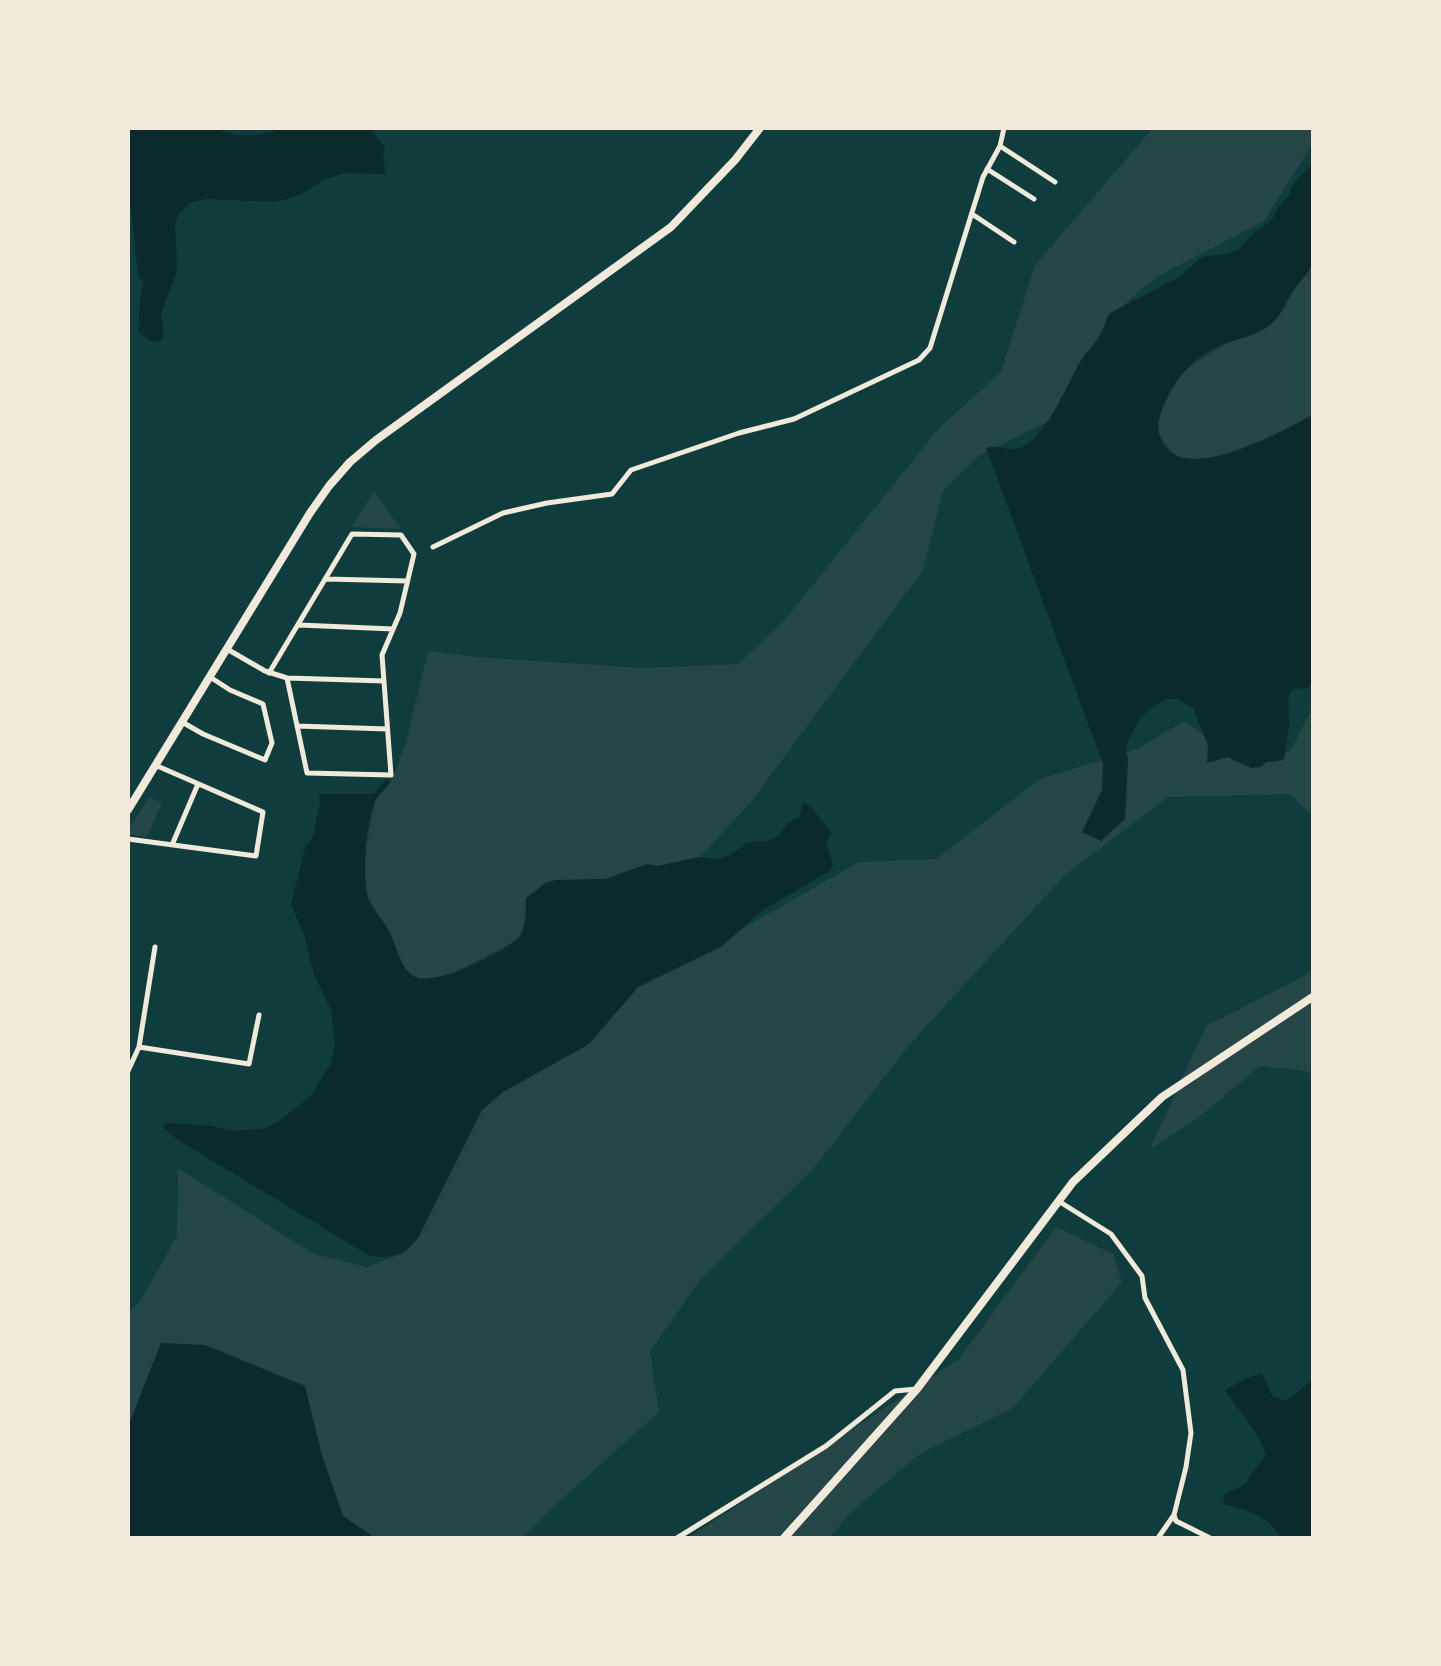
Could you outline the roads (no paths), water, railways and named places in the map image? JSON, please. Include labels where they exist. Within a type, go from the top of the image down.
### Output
[{"type":"main road","points":[[128,810],[310,513],[350,462],[404,418],[671,227],[760,128]]},
{"type":"main road","points":[[784,1538],[916,1388],[1057,1200],[1107,1147],[1162,1098],[1314,996]]},
{"type":"street","points":[[433,547],[503,513],[612,494],[632,470],[738,433],[794,419],[919,360],[930,348],[987,169],[1000,146],[1004,128]]},
{"type":"street","points":[[1000,146],[1054,182]]},
{"type":"street","points":[[987,169],[1034,199]]},
{"type":"street","points":[[972,214],[1014,242]]},
{"type":"street","points":[[269,672],[352,534],[401,535],[414,554],[400,614],[382,655],[391,774],[307,773],[287,678]]},
{"type":"street","points":[[326,579],[407,581]]},
{"type":"street","points":[[299,626],[393,630]]},
{"type":"street","points":[[227,648],[287,678],[384,681]]},
{"type":"street","points":[[182,722],[264,760],[272,742],[264,704],[210,677]]},
{"type":"street","points":[[297,726],[388,729]]},
{"type":"street","points":[[128,839],[256,856],[263,812],[155,765]]},
{"type":"street","points":[[172,845],[198,784]]},
{"type":"street","points":[[128,1071],[139,1047],[155,948]]},
{"type":"street","points":[[139,1047],[248,1064],[260,1015]]},
{"type":"street","points":[[1057,1200],[1110,1234],[1142,1276],[1145,1298],[1183,1370],[1192,1433],[1174,1515],[1158,1538]]},
{"type":"street","points":[[677,1538],[826,1446],[895,1391],[916,1388]]},
{"type":"street","points":[[1174,1515],[1176,1521],[1210,1538]]}]
